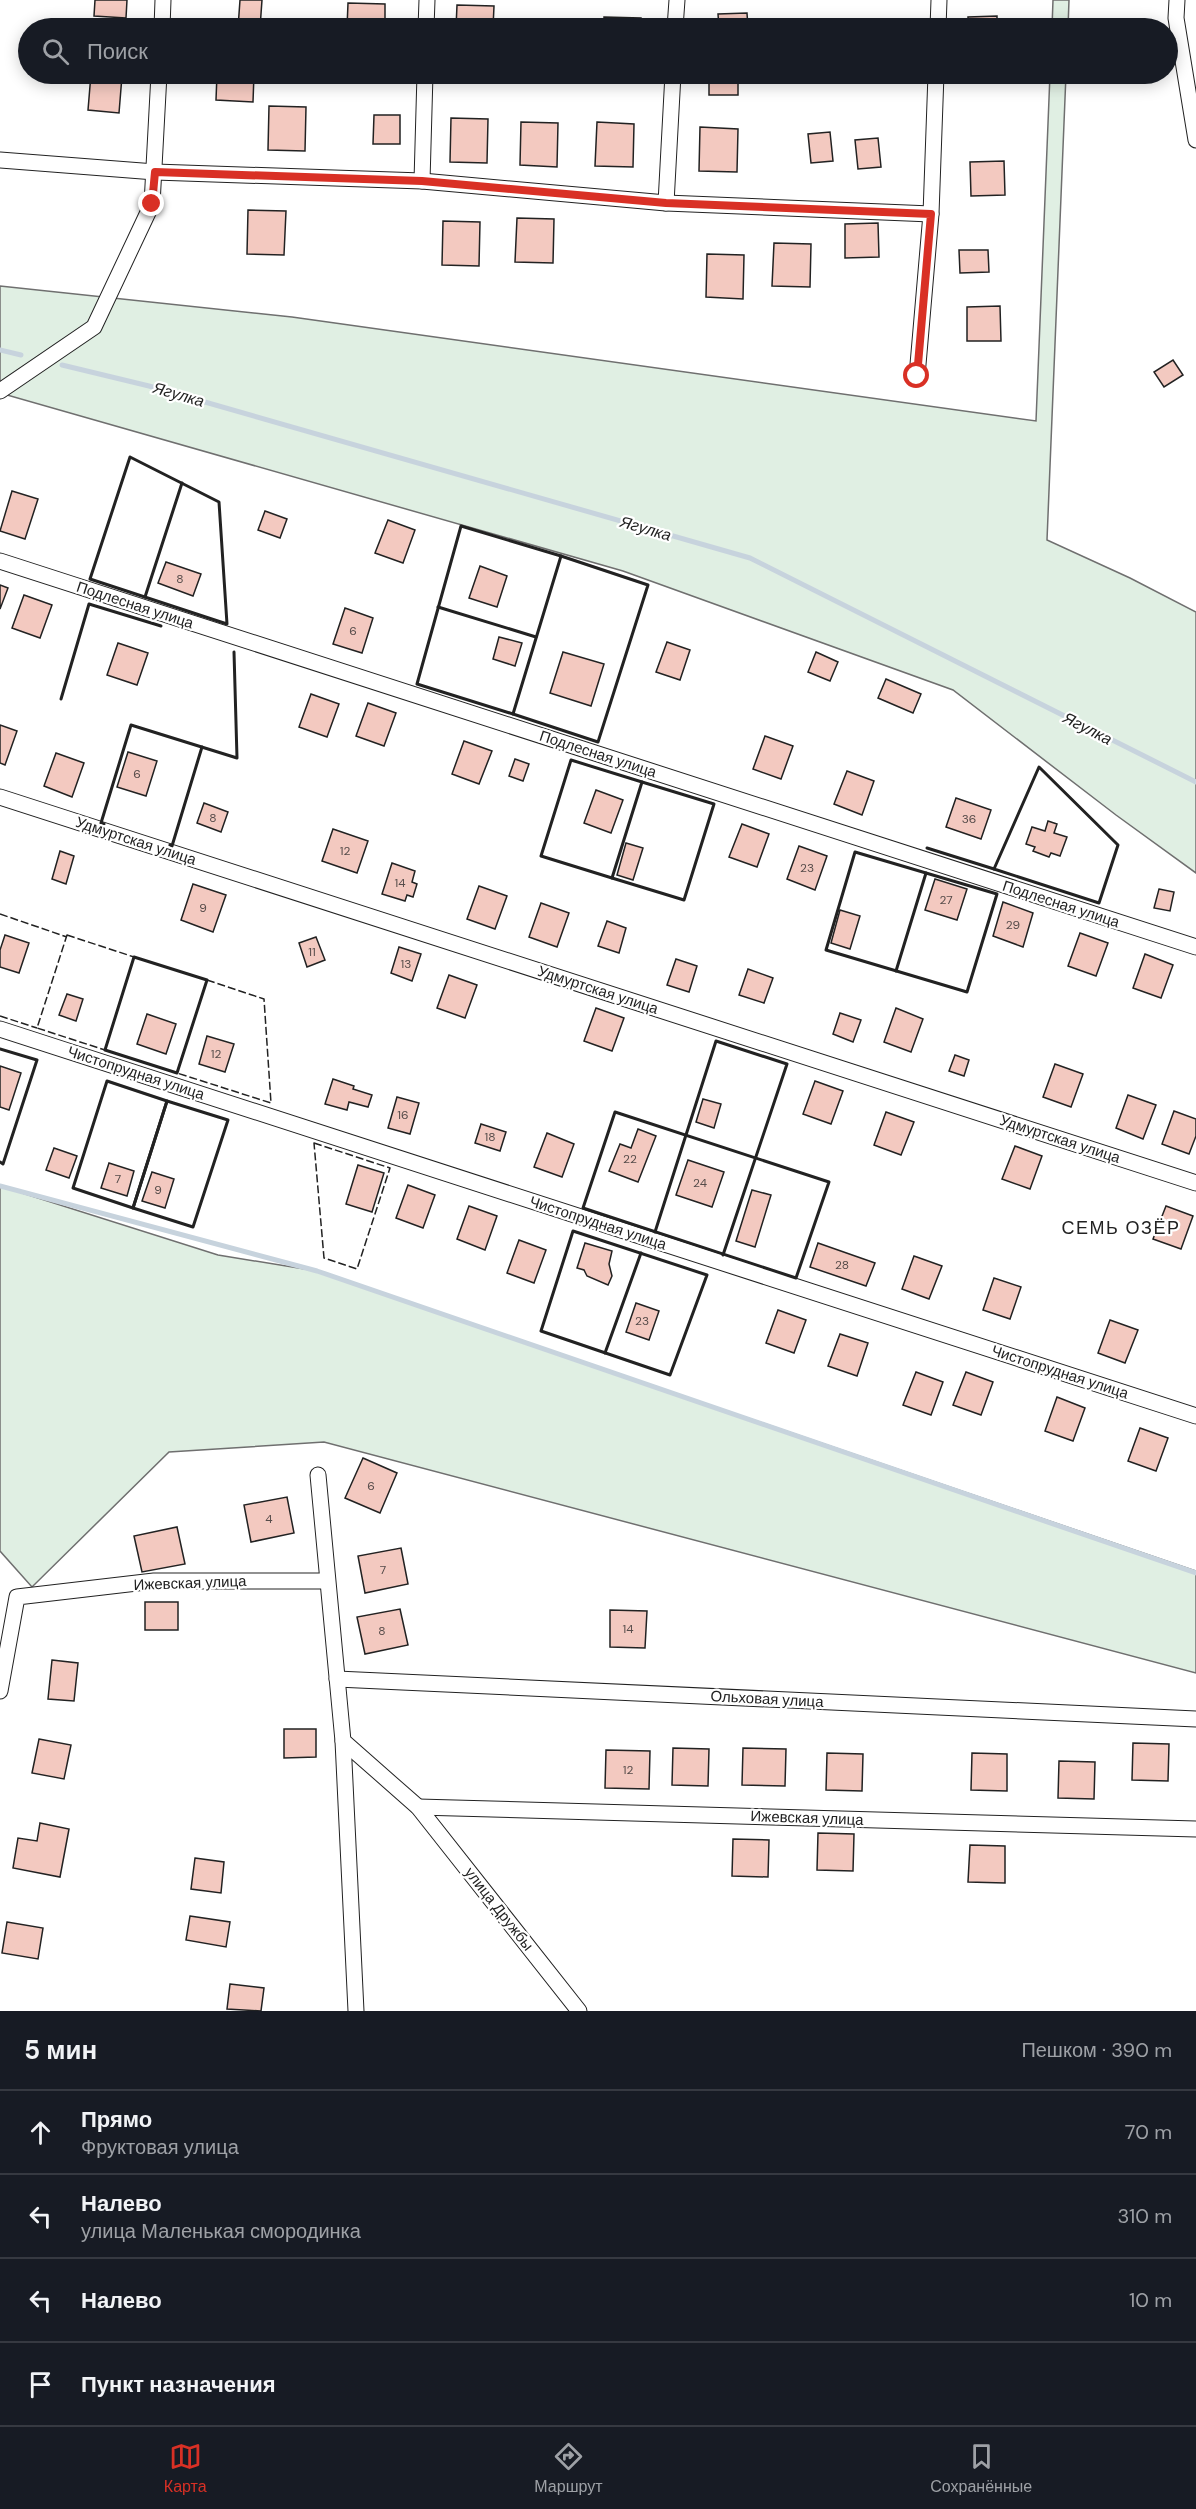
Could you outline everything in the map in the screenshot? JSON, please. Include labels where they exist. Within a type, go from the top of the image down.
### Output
[{"type":"street","points":[[162,18],[163,0]]},
{"type":"street","points":[[426,18],[427,0]]},
{"type":"street","points":[[676,18],[677,0]]},
{"type":"street","points":[[938,18],[939,0]]},
{"type":"street","points":[[1176,18],[1177,0]]},
{"type":"street","points":[[1178,30],[1196,140]]},
{"type":"street","points":[[0,391],[94,327],[152,204],[159,84]]},
{"type":"street","points":[[422,181],[425,84]]},
{"type":"street","points":[[666,203],[672,84]]},
{"type":"street","points":[[917,376],[931,214],[936,84]]},
{"type":"street","points":[[0,160],[155,172],[422,181],[666,203],[931,214]]},
{"type":"street","name":"Подлесная улица","points":[[0,561],[1196,947]]},
{"type":"street","name":"Удмуртская улица","points":[[0,797],[1196,1183]]},
{"type":"street","name":"Чистопрудная улица","points":[[0,1029],[1196,1416]]},
{"type":"street","points":[[318,1475],[343,1741],[356,2011]]},
{"type":"street","name":"Ижевская улица","points":[[0,1691],[17,1597],[154,1581],[327,1581]]},
{"type":"street","name":"Ольховая улица","points":[[337,1679],[1196,1719]]},
{"type":"street","points":[[343,1741],[418,1807]]},
{"type":"street","name":"Ижевская улица","points":[[418,1807],[1196,1829]]},
{"type":"street","name":"улица Дружбы","points":[[418,1807],[579,2011]]},
{"type":"green space","points":[[1053,0],[1069,0],[1068,18],[1052,18]]},
{"type":"green space","points":[[1050,84],[1066,84],[1047,540],[1130,578],[1196,612],[1196,873],[953,690],[623,571],[0,393],[0,286],[292,317],[1036,421]]},
{"type":"green space","points":[[0,1186],[218,1255],[317,1271],[1196,1571],[1196,1673],[324,1442],[169,1452],[32,1587],[0,1551]]},
{"type":"building","points":[[95,0],[127,0],[126,18],[94,16]]},
{"type":"building","points":[[240,0],[262,0],[261,18],[239,18]]},
{"type":"building","points":[[348,3],[385,4],[385,18],[347,18]]},
{"type":"building","points":[[457,5],[494,6],[493,18],[456,18]]},
{"type":"building","points":[[747,13],[747,18],[718,18],[718,14]]},
{"type":"building","points":[[997,16],[997,18],[968,18]]},
{"type":"building","points":[[90,84],[121,84],[119,113],[88,110]]},
{"type":"building","points":[[217,84],[254,84],[253,102],[216,100]]},
{"type":"building","points":[[709,84],[738,84],[738,95],[709,95]]},
{"type":"building","points":[[269,106],[306,107],[305,151],[268,150]]},
{"type":"building","points":[[374,115],[400,115],[400,144],[373,144]]},
{"type":"building","points":[[451,118],[488,119],[487,163],[450,162]]},
{"type":"building","points":[[521,122],[558,123],[557,167],[520,165]]},
{"type":"building","points":[[597,122],[634,124],[633,167],[595,166]]},
{"type":"building","points":[[700,127],[738,129],[737,172],[699,171]]},
{"type":"building","points":[[830,132],[833,161],[811,163],[808,134]]},
{"type":"building","points":[[878,138],[881,167],[858,169],[855,140]]},
{"type":"building","points":[[1004,161],[1005,195],[971,196],[970,162]]},
{"type":"building","points":[[248,210],[286,211],[284,255],[247,254]]},
{"type":"building","points":[[517,218],[554,219],[553,263],[515,262]]},
{"type":"building","points":[[443,221],[480,222],[479,266],[442,265]]},
{"type":"building","points":[[878,223],[879,257],[845,258],[845,224]]},
{"type":"building","points":[[774,243],[811,244],[810,287],[772,286]]},
{"type":"building","points":[[959,250],[988,250],[989,272],[960,273]]},
{"type":"building","points":[[707,254],[744,255],[743,299],[706,297]]},
{"type":"building","points":[[1000,306],[1001,341],[967,341],[967,307]]},
{"type":"building","points":[[1173,360],[1183,375],[1164,387],[1154,372]]},
{"type":"building","points":[[12,491],[38,499],[25,539],[0,531]]},
{"type":"building","points":[[265,511],[287,519],[280,538],[258,530]]},
{"type":"building","points":[[388,520],[415,530],[403,563],[375,553]]},
{"type":"building","points":[[166,562],[201,574],[193,596],[158,583]]},
{"type":"building","points":[[480,566],[507,576],[497,607],[469,598]]},
{"type":"building","points":[[0,585],[8,588],[0,609]]},
{"type":"building","points":[[24,595],[52,605],[40,638],[12,628]]},
{"type":"building","points":[[345,608],[373,618],[362,653],[333,644]]},
{"type":"building","points":[[499,637],[522,643],[515,666],[493,659]]},
{"type":"building","points":[[667,642],[690,650],[680,680],[656,672]]},
{"type":"building","points":[[118,643],[148,653],[137,685],[107,675]]},
{"type":"building","points":[[563,652],[604,664],[591,706],[550,693]]},
{"type":"building","points":[[816,652],[838,662],[830,681],[808,672]]},
{"type":"building","points":[[886,679],[921,694],[913,713],[878,698]]},
{"type":"building","points":[[311,694],[339,704],[327,737],[299,727]]},
{"type":"building","points":[[368,703],[396,713],[384,746],[356,736]]},
{"type":"building","points":[[0,725],[17,731],[5,765],[0,763]]},
{"type":"building","points":[[765,736],[793,746],[781,779],[753,769]]},
{"type":"building","points":[[464,741],[492,751],[479,784],[452,774]]},
{"type":"building","points":[[128,752],[157,761],[146,796],[117,787]]},
{"type":"building","points":[[56,753],[84,763],[72,797],[44,786]]},
{"type":"building","points":[[515,759],[529,764],[523,781],[509,776]]},
{"type":"building","points":[[847,771],[874,781],[862,815],[834,804]]},
{"type":"building","points":[[596,790],[623,800],[611,833],[584,823]]},
{"type":"building","points":[[956,798],[991,810],[981,839],[946,827]]},
{"type":"building","points":[[204,803],[228,812],[221,832],[197,823]]},
{"type":"building","points":[[1048,821],[1057,824],[1054,833],[1067,837],[1060,856],[1051,853],[1049,857],[1033,851],[1035,847],[1026,844],[1032,827],[1045,831]]},
{"type":"building","points":[[742,824],[769,834],[757,867],[729,857]]},
{"type":"building","points":[[333,829],[368,841],[357,873],[322,861]]},
{"type":"building","points":[[626,843],[643,848],[633,880],[617,875]]},
{"type":"building","points":[[799,846],[827,856],[815,890],[787,879]]},
{"type":"building","points":[[60,851],[74,856],[66,884],[52,879]]},
{"type":"building","points":[[392,863],[415,871],[412,882],[417,884],[413,897],[407,895],[405,901],[382,894]]},
{"type":"building","points":[[935,879],[967,889],[957,920],[925,910]]},
{"type":"building","points":[[193,884],[226,895],[213,932],[181,920]]},
{"type":"building","points":[[479,886],[507,896],[495,929],[467,919]]},
{"type":"building","points":[[1159,889],[1174,892],[1170,911],[1154,908]]},
{"type":"building","points":[[1003,902],[1033,913],[1023,947],[993,936]]},
{"type":"building","points":[[541,903],[569,913],[557,947],[529,937]]},
{"type":"building","points":[[840,910],[860,916],[850,949],[831,943]]},
{"type":"building","points":[[607,921],[626,928],[619,953],[598,946]]},
{"type":"building","points":[[1080,933],[1108,943],[1096,976],[1068,966]]},
{"type":"building","points":[[5,935],[29,943],[19,973],[0,967],[0,950]]},
{"type":"building","points":[[316,937],[325,960],[307,967],[299,943]]},
{"type":"building","points":[[399,947],[421,954],[412,981],[391,973]]},
{"type":"building","points":[[1145,954],[1173,965],[1161,998],[1133,988]]},
{"type":"building","points":[[676,959],[697,966],[689,992],[667,985]]},
{"type":"building","points":[[748,969],[773,978],[764,1003],[739,995]]},
{"type":"building","points":[[449,975],[477,985],[465,1018],[437,1008]]},
{"type":"building","points":[[67,994],[83,999],[76,1021],[59,1015]]},
{"type":"building","points":[[596,1008],[624,1018],[612,1051],[584,1041]]},
{"type":"building","points":[[896,1008],[923,1019],[911,1052],[884,1042]]},
{"type":"building","points":[[840,1013],[861,1020],[853,1042],[833,1034]]},
{"type":"building","points":[[147,1014],[176,1024],[166,1054],[137,1044]]},
{"type":"building","points":[[207,1036],[234,1044],[225,1072],[199,1064]]},
{"type":"building","points":[[955,1055],[969,1060],[964,1076],[949,1071]]},
{"type":"building","points":[[1055,1064],[1083,1074],[1071,1107],[1043,1097]]},
{"type":"building","points":[[0,1066],[21,1073],[9,1110],[0,1107]]},
{"type":"building","points":[[333,1079],[372,1095],[368,1107],[349,1102],[347,1110],[325,1104]]},
{"type":"building","points":[[815,1081],[843,1091],[831,1124],[803,1114]]},
{"type":"building","points":[[1128,1095],[1156,1105],[1143,1139],[1116,1128]]},
{"type":"building","points":[[397,1097],[419,1103],[410,1134],[388,1128]]},
{"type":"building","points":[[703,1099],[721,1104],[714,1128],[696,1122]]},
{"type":"building","points":[[1174,1111],[1196,1119],[1196,1136],[1189,1154],[1162,1144]]},
{"type":"building","points":[[886,1112],[914,1122],[901,1155],[874,1145]]},
{"type":"building","points":[[481,1124],[506,1132],[500,1151],[475,1143]]},
{"type":"building","points":[[638,1129],[656,1136],[638,1182],[609,1171],[620,1144],[631,1148]]},
{"type":"building","points":[[547,1133],[574,1144],[562,1177],[534,1167]]},
{"type":"building","points":[[1015,1146],[1042,1156],[1030,1189],[1002,1179]]},
{"type":"building","points":[[54,1148],[77,1156],[69,1178],[46,1170]]},
{"type":"building","points":[[688,1160],[724,1172],[712,1207],[676,1195]]},
{"type":"building","points":[[109,1163],[134,1171],[127,1196],[101,1188]]},
{"type":"building","points":[[358,1165],[384,1173],[372,1212],[346,1204]]},
{"type":"building","points":[[152,1172],[174,1179],[165,1208],[142,1201]]},
{"type":"building","points":[[408,1185],[435,1195],[423,1228],[396,1218]]},
{"type":"building","points":[[752,1190],[771,1195],[755,1247],[736,1241]]},
{"type":"building","points":[[469,1206],[497,1216],[485,1250],[457,1239]]},
{"type":"building","points":[[1166,1206],[1193,1216],[1181,1249],[1153,1239]]},
{"type":"building","points":[[519,1240],[546,1250],[534,1283],[507,1273]]},
{"type":"building","points":[[585,1243],[612,1251],[609,1264],[612,1276],[608,1285],[587,1276],[584,1270],[577,1268]]},
{"type":"building","points":[[818,1243],[875,1263],[866,1286],[810,1267]]},
{"type":"building","points":[[914,1256],[942,1266],[929,1299],[902,1289]]},
{"type":"building","points":[[994,1278],[1021,1287],[1010,1319],[983,1310]]},
{"type":"building","points":[[636,1303],[659,1311],[649,1340],[626,1332]]},
{"type":"building","points":[[778,1310],[806,1320],[794,1353],[766,1343]]},
{"type":"building","points":[[1110,1320],[1138,1330],[1125,1363],[1098,1353]]},
{"type":"building","points":[[840,1334],[868,1343],[857,1376],[828,1366]]},
{"type":"building","points":[[916,1372],[943,1382],[931,1415],[903,1405]]},
{"type":"building","points":[[966,1372],[993,1382],[981,1415],[953,1405]]},
{"type":"building","points":[[1057,1397],[1085,1408],[1073,1441],[1045,1431]]},
{"type":"building","points":[[1140,1428],[1168,1438],[1156,1471],[1128,1461]]},
{"type":"building","points":[[363,1458],[397,1473],[380,1513],[345,1498]]},
{"type":"building","points":[[287,1497],[294,1533],[251,1542],[244,1505]]},
{"type":"building","points":[[177,1527],[185,1564],[142,1572],[134,1536]]},
{"type":"building","points":[[401,1548],[408,1584],[365,1593],[358,1556]]},
{"type":"building","points":[[145,1602],[178,1602],[178,1630],[145,1630]]},
{"type":"building","points":[[400,1609],[408,1645],[365,1654],[357,1617]]},
{"type":"building","points":[[610,1610],[647,1611],[645,1648],[610,1647]]},
{"type":"building","points":[[52,1660],[78,1663],[74,1701],[48,1699]]},
{"type":"building","points":[[284,1729],[316,1729],[316,1757],[284,1758]]},
{"type":"building","points":[[39,1739],[71,1745],[64,1779],[32,1773]]},
{"type":"building","points":[[1133,1743],[1169,1744],[1168,1781],[1132,1780]]},
{"type":"building","points":[[673,1748],[709,1749],[708,1786],[672,1785]]},
{"type":"building","points":[[743,1748],[786,1749],[785,1786],[742,1785]]},
{"type":"building","points":[[606,1750],[650,1751],[649,1789],[605,1788]]},
{"type":"building","points":[[827,1753],[863,1754],[862,1791],[826,1790]]},
{"type":"building","points":[[972,1753],[1007,1754],[1007,1791],[971,1790]]},
{"type":"building","points":[[1059,1761],[1095,1762],[1094,1799],[1058,1798]]},
{"type":"building","points":[[40,1823],[69,1829],[60,1877],[13,1868],[18,1838],[37,1841]]},
{"type":"building","points":[[818,1833],[854,1834],[853,1871],[817,1870]]},
{"type":"building","points":[[733,1839],[769,1840],[768,1877],[732,1876]]},
{"type":"building","points":[[970,1845],[1005,1846],[1005,1883],[968,1882]]},
{"type":"building","points":[[195,1858],[224,1862],[221,1893],[191,1889]]},
{"type":"building","points":[[190,1916],[230,1922],[226,1947],[186,1940]]},
{"type":"building","points":[[7,1922],[43,1928],[38,1959],[2,1953]]},
{"type":"building","points":[[230,1984],[264,1988],[261,2011],[227,2009]]},
{"type":"waterway","name":"Ягулка","points":[[0,350],[21,355]]},
{"type":"waterway","name":"Ягулка","points":[[62,365],[149,386],[750,558],[1196,782]]},
{"type":"waterway","points":[[0,1186],[317,1271],[1196,1573]]},
{"type":"fence","points":[[0,914],[67,937]]},
{"type":"fence","points":[[67,935],[134,957],[105,1050],[37,1028],[67,935]]},
{"type":"fence","points":[[207,980],[264,999],[271,1103],[177,1073],[207,980]]},
{"type":"fence","points":[[0,1016],[37,1028]]},
{"type":"fence","points":[[314,1143],[390,1168],[357,1269],[324,1258],[314,1143]]},
{"type":"wall","points":[[130,457],[219,502],[227,624],[90,579],[130,457]]},
{"type":"wall","points":[[145,597],[182,483]]},
{"type":"wall","points":[[513,714],[417,684],[461,526],[561,556]]},
{"type":"wall","points":[[561,556],[648,585],[598,742],[513,714],[561,556]]},
{"type":"wall","points":[[61,699],[89,604],[161,626]]},
{"type":"wall","points":[[438,607],[536,637]]},
{"type":"wall","points":[[104,824],[101,823],[131,725],[237,758],[234,652]]},
{"type":"wall","points":[[170,845],[172,846],[202,747]]},
{"type":"wall","points":[[571,760],[642,782],[612,878],[541,856],[571,760]]},
{"type":"wall","points":[[1039,767],[1118,845],[1099,903],[994,869],[1039,767]]},
{"type":"wall","points":[[612,878],[684,900],[714,804],[642,782]]},
{"type":"wall","points":[[927,848],[994,869]]},
{"type":"wall","points":[[855,852],[997,894],[967,992],[826,950],[855,852]]},
{"type":"wall","points":[[896,971],[926,873]]},
{"type":"wall","points":[[134,957],[207,980],[177,1073],[105,1050],[134,957]]},
{"type":"wall","points":[[655,1232],[716,1041],[787,1064],[723,1255]]},
{"type":"wall","points":[[0,1049],[37,1060],[3,1164],[0,1162]]},
{"type":"wall","points":[[107,1081],[167,1101],[133,1208],[73,1188],[107,1081]]},
{"type":"wall","points":[[167,1101],[228,1120],[193,1227],[133,1208],[167,1101]]},
{"type":"wall","points":[[615,1112],[829,1182],[796,1278],[583,1208],[615,1112]]},
{"type":"wall","points":[[573,1231],[707,1275],[670,1375],[541,1331],[573,1231]]},
{"type":"wall","points":[[605,1353],[641,1253]]},
{"type":"district","name":"СЕМЬ ОЗЁР","points":[[1121,1228]]},
{"type":"route","points":[[152,204],[155,172],[422,181],[666,203],[931,214],[917,376]]}]
